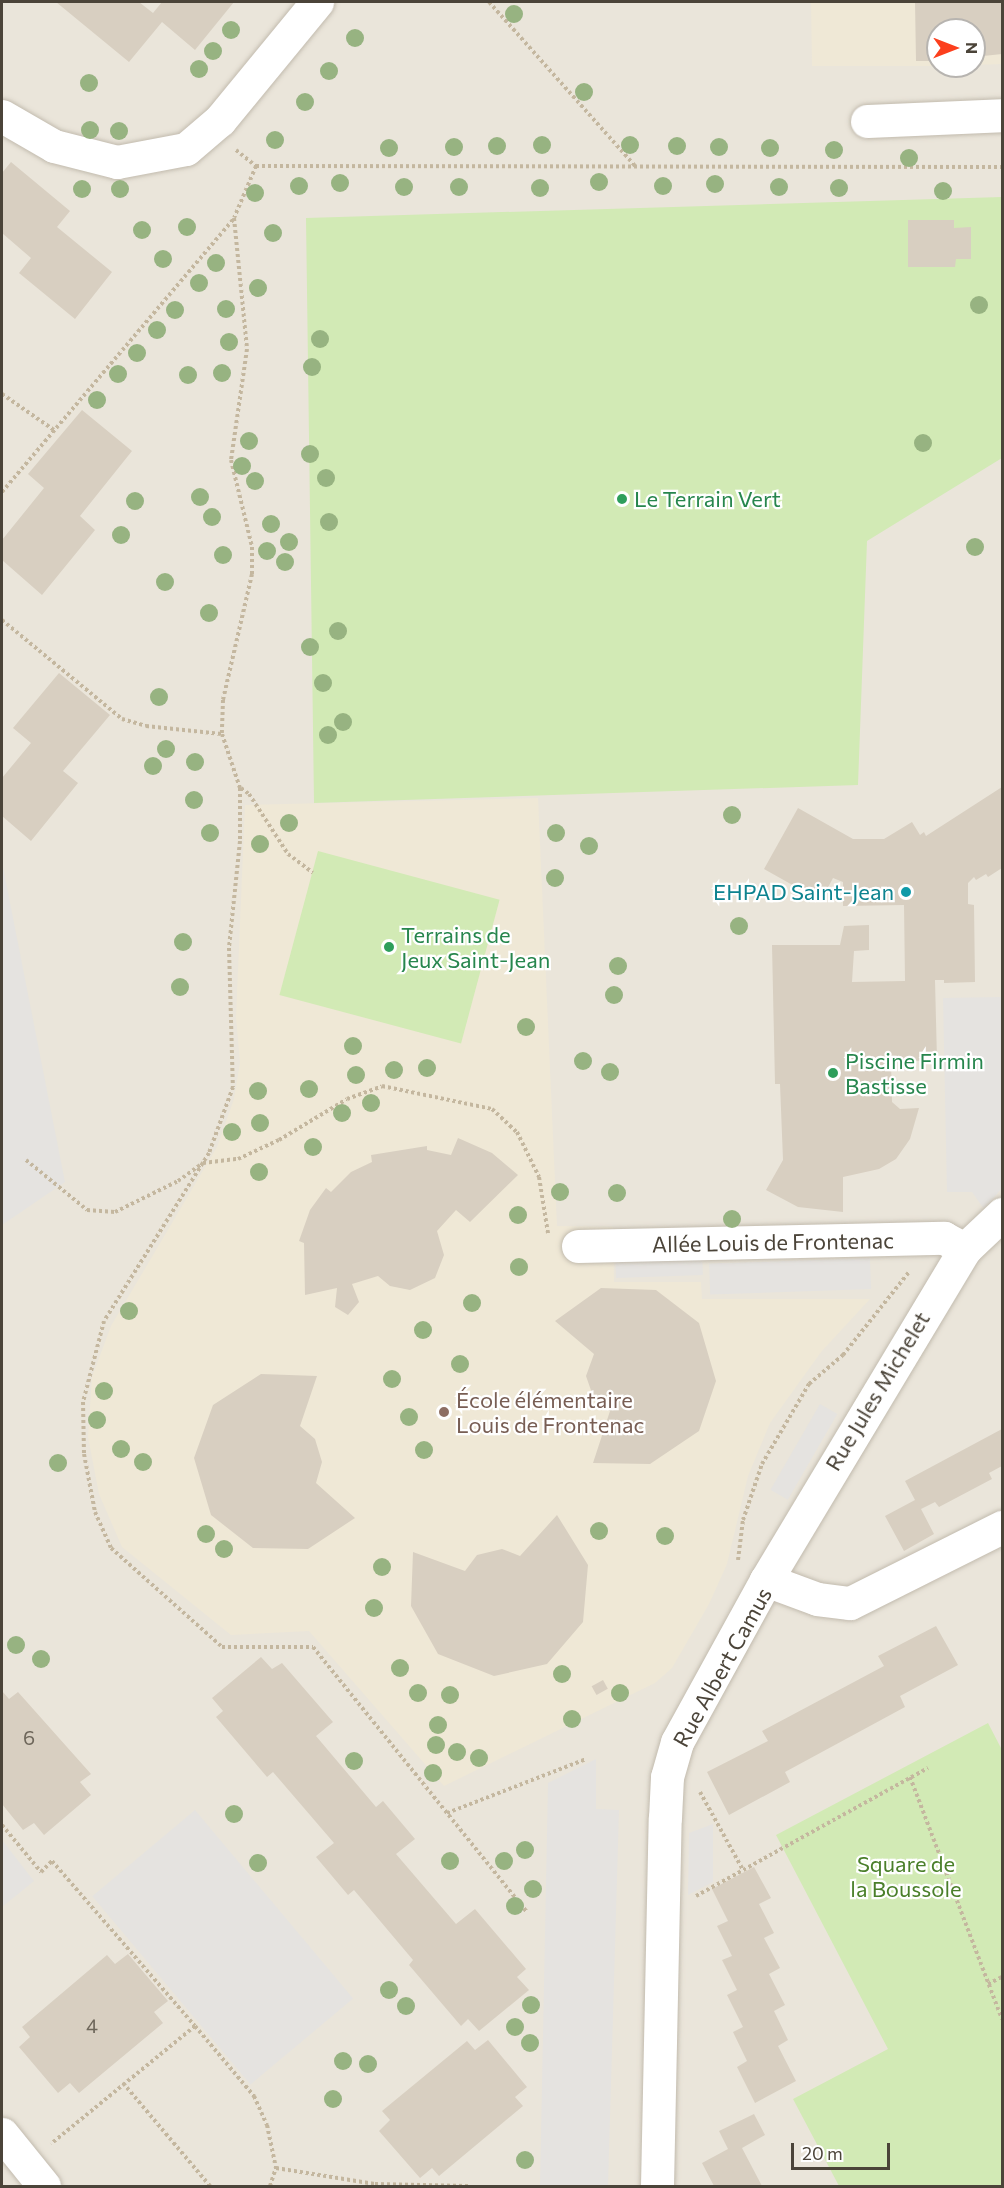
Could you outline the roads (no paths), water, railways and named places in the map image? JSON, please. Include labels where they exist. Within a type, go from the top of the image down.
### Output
[{"type":"street","points":[[2,116],[54,146],[117,162],[186,149],[210,128],[317,2]]},
{"type":"street","points":[[867,121],[1002,116]]},
{"type":"street","name":"Rue Jules Michelet","points":[[766,1580],[965,1249],[1002,1214]]},
{"type":"street","name":"Allée Louis de Frontenac","points":[[578,1246],[944,1238],[965,1249]]},
{"type":"street","name":"Rue Albert Camus","points":[[657,2187],[661,1915],[667,1777],[675,1748],[766,1580],[818,1599],[850,1603],[1002,1527]]},
{"type":"street","points":[[2,2134],[35,2175]]},
{"type":"place","name":"Le Terrain Vert","points":[[622,499]]},
{"type":"place","name":"EHPAD Saint-Jean","points":[[906,892]]},
{"type":"place","name":"Terrains de Jeux Saint-Jean","points":[[389,947]]},
{"type":"place","name":"Piscine Firmin Bastisse","points":[[833,1073]]},
{"type":"place","name":"École élémentaire Louis de Frontenac","points":[[444,1412]]},
{"type":"park label","name":"Square de la Boussole","points":[[906,1876]]}]
